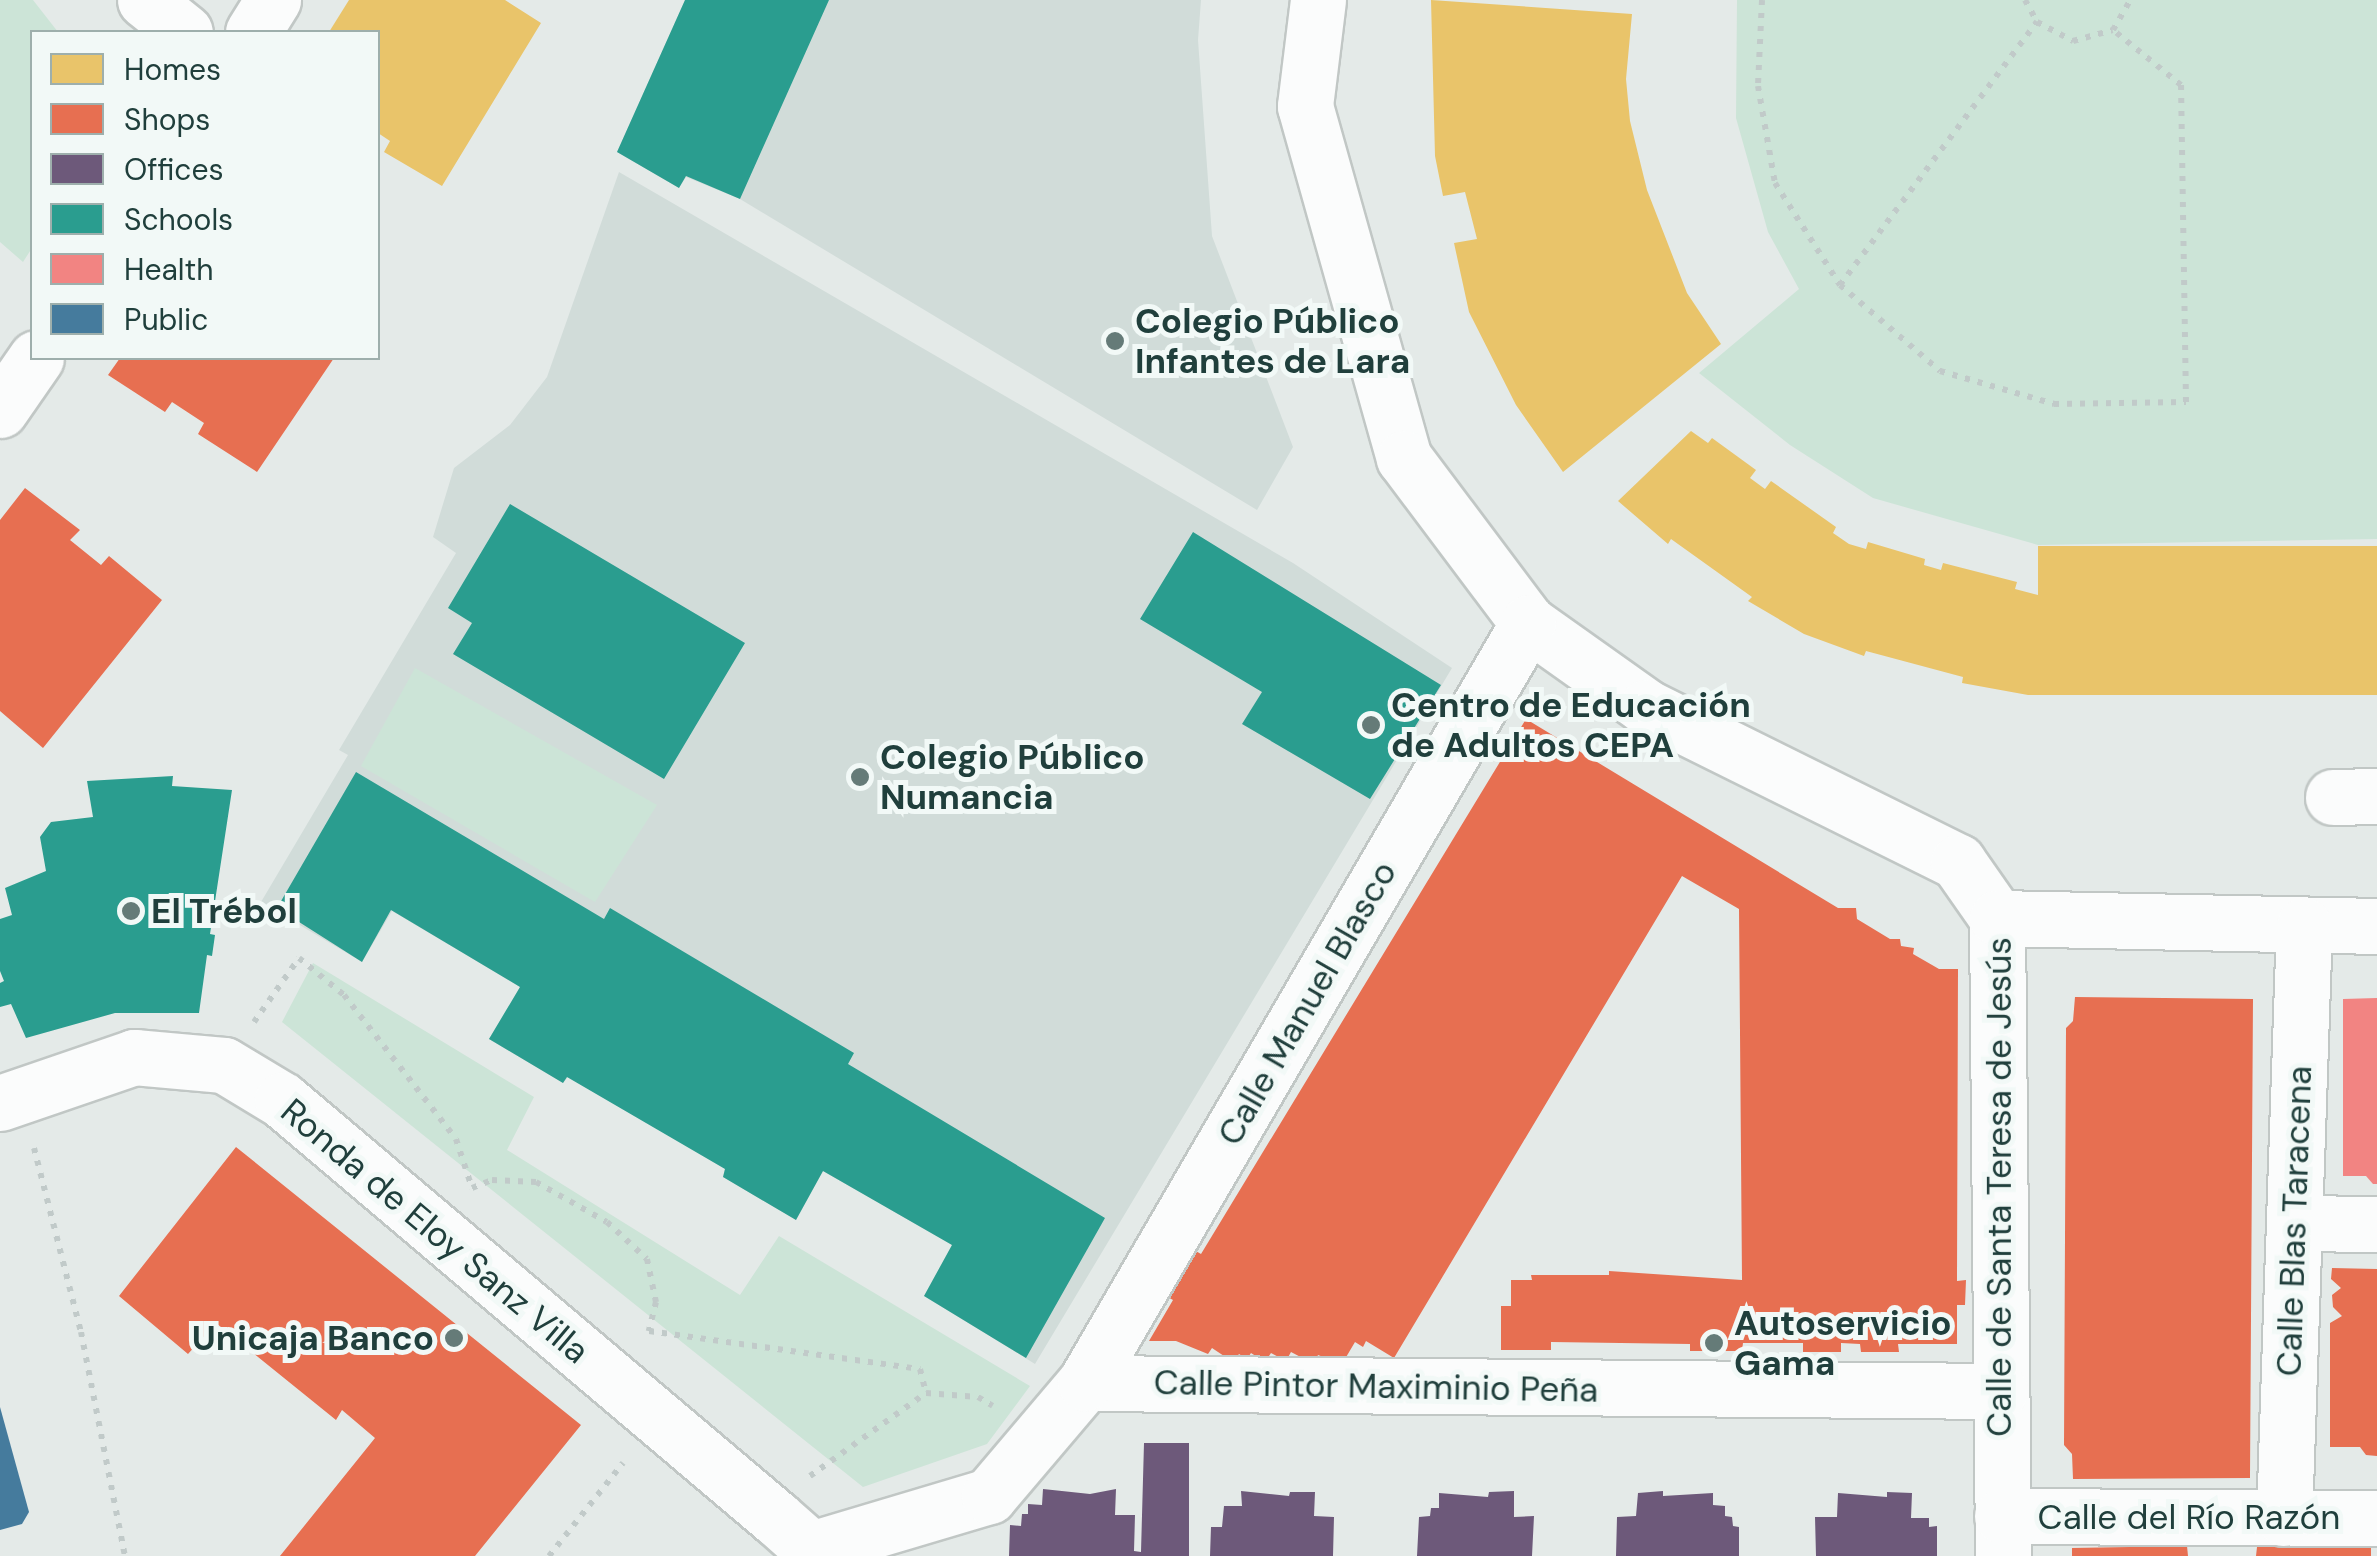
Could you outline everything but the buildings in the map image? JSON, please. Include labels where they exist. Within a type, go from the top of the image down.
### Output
[{"type":"street","points":[[145,0],[182,30]]},
{"type":"street","points":[[254,30],[273,0]]},
{"type":"street","name":"Calle de Santa Teresa de Jesús","points":[[1318,0],[1304,106],[1404,458],[1528,623],[1646,708],[1958,862],[1998,918],[2002,1536]]},
{"type":"street","points":[[0,410],[35,360]]},
{"type":"street","name":"Calle Manuel Blasco","points":[[1086,1383],[1528,623]]},
{"type":"street","points":[[1998,918],[2377,926]]},
{"type":"street","name":"Calle Blas Taracena","points":[[2284,1518],[2304,925]]},
{"type":"street","name":"Ronda de Eloy Sanz Villa","points":[[0,1103],[134,1057],[224,1066],[282,1100],[800,1541]]},
{"type":"street","points":[[2294,1222],[2377,1224]]},
{"type":"street","name":"Calle Pintor Maximinio Peña","points":[[1086,1383],[1447,1365],[2000,1392]]},
{"type":"street","points":[[800,1541],[989,1496],[1086,1383]]},
{"type":"street","name":"Calle del Río Razón","points":[[2002,1536],[2284,1518],[2377,1518]]},
{"type":"path","points":[[1762,0],[1758,86],[1775,183],[1840,286],[1940,371],[2054,404],[2186,402],[2181,85],[2112,30]]},
{"type":"path","points":[[2024,0],[2037,22],[2073,41],[2112,30],[2130,0]]},
{"type":"path","points":[[1840,286],[2037,22]]},
{"type":"path","points":[[224,1066],[300,958],[344,996],[456,1139],[472,1188],[492,1180],[536,1182],[607,1222],[647,1259],[656,1302],[649,1331],[920,1370],[926,1392]]},
{"type":"path","points":[[44,1178],[82,1332],[125,1556]]},
{"type":"path","points":[[800,1541],[810,1475],[926,1392],[978,1397],[1041,1435]]},
{"type":"path","points":[[549,1556],[617,1470]]},
{"type":"shaded area","name":"Colegio Público Infantes de Lara","points":[[685,0],[1201,0],[1198,40],[1212,236],[1293,447],[1257,510],[740,199],[686,177],[679,188],[617,152]]},
{"type":"shaded area","name":"Colegio Público Numancia","points":[[619,172],[1293,563],[1452,668],[1035,1364],[924,1296],[952,1245],[823,1171],[796,1220],[723,1177],[725,1168],[568,1077],[563,1083],[489,1039],[520,987],[392,911],[362,962],[261,902],[348,755],[339,750],[456,553],[433,537],[454,468],[510,425],[547,377]]},
{"type":"green space","points":[[0,0],[33,0],[56,30],[30,30],[30,251],[23,262],[0,242]]},
{"type":"green space","points":[[1737,0],[2377,0],[2377,539],[2038,545],[1873,498],[1790,445],[1699,373],[1799,289],[1768,232],[1736,118]]},
{"type":"green space","points":[[415,668],[657,805],[595,902],[361,766]]},
{"type":"green space","points":[[313,963],[534,1097],[507,1150],[740,1295],[779,1236],[1030,1386],[987,1444],[863,1487],[282,1022]]},
{"type":"place","name":"Colegio Público Infantes de Lara","points":[[1115,341]]},
{"type":"place","name":"Centro de Educación de Adultos CEPA","points":[[1371,725]]},
{"type":"place","name":"Colegio Público Numancia","points":[[860,777]]},
{"type":"place","name":"El Trébol","points":[[131,911]]},
{"type":"place","name":"Unicaja Banco","points":[[454,1338]]},
{"type":"place","name":"Autoservicio Gama","points":[[1714,1343]]}]
